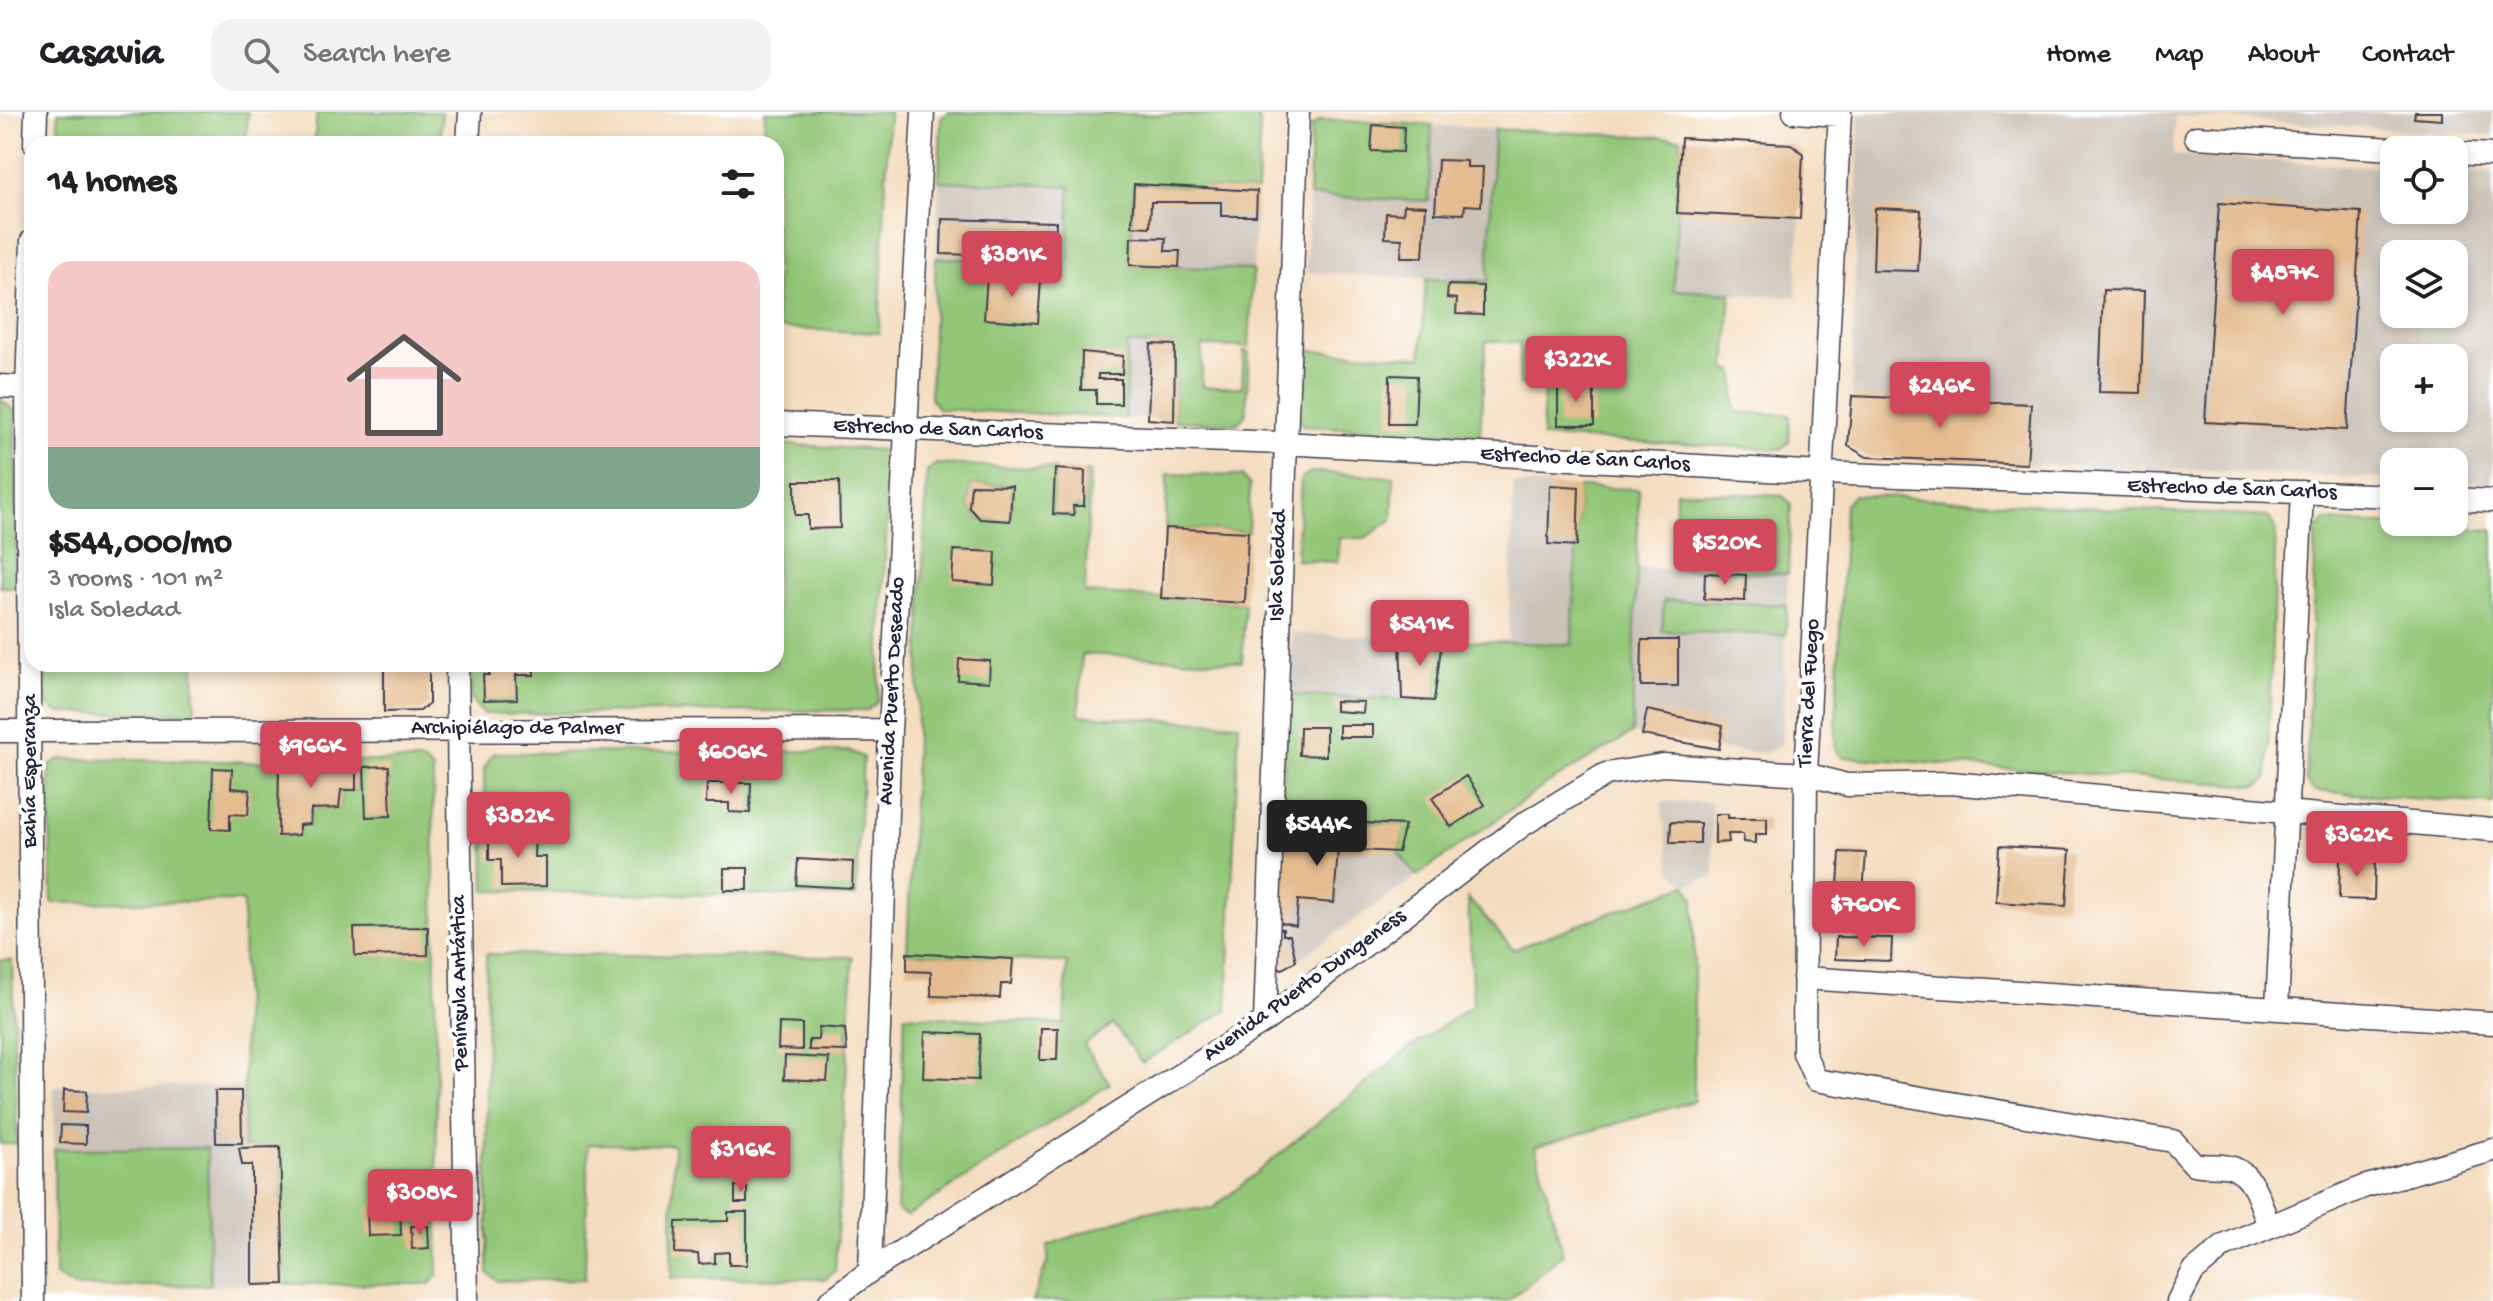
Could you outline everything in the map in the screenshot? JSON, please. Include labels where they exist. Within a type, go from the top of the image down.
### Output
[{"type":"street","points":[[35,136],[36,112]]},
{"type":"street","points":[[468,136],[470,112]]},
{"type":"street","name":"Avenida Puerto Deseado","points":[[870,1271],[890,730],[923,112]]},
{"type":"street","name":"Isla Soledad","points":[[1265,1021],[1283,443],[1298,112]]},
{"type":"street","points":[[1794,112],[1840,113]]},
{"type":"street","name":"Tierra del Fuego","points":[[1840,113],[1806,774],[1804,1053],[1816,1080],[2173,1141],[2194,1164],[2230,1167],[2243,1174],[2255,1189],[2269,1227]]},
{"type":"street","points":[[2196,137],[2380,148]]},
{"type":"street","points":[[2468,154],[2493,155]]},
{"type":"street","points":[[0,386],[24,388]]},
{"type":"street","name":"Estrecho de San Carlos","points":[[784,424],[1283,443],[1823,473],[2380,495]]},
{"type":"street","points":[[2277,1009],[2302,492]]},
{"type":"street","points":[[2468,500],[2493,501]]},
{"type":"street","name":"Bahía Esperanza","points":[[30,672],[33,1301]]},
{"type":"street","name":"Península Antártica","points":[[457,672],[467,1301]]},
{"type":"street","name":"Archipiélago de Palmer","points":[[0,731],[890,730]]},
{"type":"street","name":"Avenida Puerto Dungeness","points":[[830,1301],[870,1271],[1265,1021],[1524,824],[1606,774],[1663,765],[1806,774],[1847,785],[1950,783],[2493,830]]},
{"type":"street","points":[[1804,978],[2493,1023]]},
{"type":"street","points":[[2178,1301],[2193,1272],[2224,1246],[2363,1187],[2493,1150]]},
{"type":"shaded area","points":[[1859,112],[2493,112],[2493,135],[2175,116],[2173,155],[2380,167],[2380,224],[2468,224],[2468,172],[2493,173],[2493,483],[2468,482],[2468,448],[2380,448],[2380,478],[2027,464],[2030,404],[1852,396]]},
{"type":"shaded area","points":[[1432,125],[1494,129],[1488,282],[1306,272],[1309,196],[1429,201]]},
{"type":"shaded area","points":[[939,181],[1070,186],[1068,263],[936,258]]},
{"type":"shaded area","points":[[1151,202],[1221,202],[1221,216],[1256,216],[1253,270],[1179,267],[1180,252],[1165,251],[1166,238],[1131,237],[1132,226],[1150,226]]},
{"type":"shaded area","points":[[1677,213],[1800,219],[1796,297],[1672,291]]},
{"type":"shaded area","points":[[1127,343],[1151,344],[1148,419],[1125,418]]},
{"type":"shaded area","points":[[1514,484],[1550,485],[1548,544],[1577,546],[1572,646],[1508,643]]},
{"type":"shaded area","points":[[1636,568],[1788,574],[1787,605],[1664,600],[1663,631],[1786,635],[1782,744],[1767,753],[1719,749],[1723,726],[1647,710],[1642,735],[1632,733]]},
{"type":"shaded area","points":[[1292,633],[1400,638],[1402,699],[1288,695]]},
{"type":"shaded area","points":[[1661,802],[1711,802],[1714,876],[1686,885],[1671,869]]},
{"type":"shaded area","points":[[1338,849],[1398,852],[1417,876],[1296,961],[1290,936],[1283,935],[1283,929],[1277,928],[1278,922],[1296,926],[1298,900],[1334,902]]},
{"type":"shaded area","points":[[244,1086],[244,1148],[239,1148],[242,1165],[252,1165],[252,1285],[210,1285],[207,1148],[54,1149],[54,1087]]},
{"type":"green space","points":[[58,112],[248,112],[246,136],[58,136]]},
{"type":"green space","points":[[317,112],[442,112],[440,136],[315,136]]},
{"type":"green space","points":[[765,112],[889,112],[879,333],[784,328],[784,136],[764,136]]},
{"type":"green space","points":[[949,112],[1255,116],[1260,122],[1257,191],[1134,184],[1130,265],[1253,270],[1249,347],[1202,346],[1202,387],[1242,387],[1244,351],[1249,352],[1246,415],[1237,424],[1174,421],[1175,345],[1127,344],[1125,418],[939,409],[930,398],[936,258],[1068,262],[1070,186],[939,181],[941,118]]},
{"type":"green space","points":[[1320,120],[1432,125],[1429,201],[1309,196],[1311,127]]},
{"type":"green space","points":[[1494,129],[1681,138],[1673,290],[1731,293],[1726,370],[1735,371],[1735,412],[1790,415],[1789,441],[1781,449],[1542,437],[1544,387],[1519,385],[1520,343],[1486,341],[1480,435],[1304,426],[1297,417],[1302,350],[1421,357],[1426,279],[1488,281]]},
{"type":"green space","points":[[0,399],[15,411],[16,587],[0,587]]},
{"type":"green space","points":[[784,444],[881,450],[890,458],[878,701],[868,710],[484,714],[471,700],[471,672],[784,672]]},
{"type":"green space","points":[[936,464],[1055,469],[1053,513],[1073,515],[1073,506],[1084,505],[1085,471],[1090,471],[1085,593],[1245,603],[1242,662],[1082,654],[1079,715],[1239,724],[1227,1010],[1142,1063],[1113,1024],[1084,1045],[1110,1084],[907,1216],[897,1211],[905,1015],[1064,1024],[1067,963],[907,953],[927,471]],"holes":[[[971,485],[1012,486],[1010,521],[980,519],[969,507]]]},
{"type":"green space","points":[[1310,472],[1394,477],[1392,520],[1365,538],[1340,538],[1338,562],[1296,560],[1301,479]]},
{"type":"green space","points":[[1168,474],[1242,476],[1250,485],[1248,532],[1165,528]]},
{"type":"green space","points":[[1579,487],[1639,489],[1632,733],[1544,786],[1417,876],[1398,852],[1404,825],[1281,819],[1288,695],[1433,701],[1442,640],[1572,645]]},
{"type":"green space","points":[[1676,491],[1783,496],[1791,504],[1788,574],[1674,569]]},
{"type":"green space","points":[[1854,495],[2268,517],[2276,528],[2267,779],[2258,786],[1843,757],[1835,749],[1845,504]]},
{"type":"green space","points":[[2325,521],[2380,524],[2380,536],[2468,536],[2468,529],[2493,530],[2493,804],[2314,791],[2306,782],[2316,529]]},
{"type":"green space","points":[[1664,600],[1787,605],[1786,635],[1662,631]]},
{"type":"green space","points":[[45,672],[194,672],[195,713],[59,713],[45,702]]},
{"type":"green space","points":[[850,751],[863,757],[856,897],[485,891],[484,769],[493,753]]},
{"type":"green space","points":[[59,759],[279,762],[279,836],[299,835],[299,825],[310,824],[311,809],[339,808],[341,790],[356,790],[356,761],[423,761],[433,770],[438,1276],[430,1284],[284,1284],[280,1147],[244,1148],[243,901],[52,903],[49,766]]},
{"type":"green space","points":[[1686,885],[1694,898],[1694,1101],[1535,1147],[1563,1254],[1508,1301],[1032,1301],[1048,1260],[1048,1245],[1146,1211],[1212,1209],[1408,1049],[1473,1005],[1468,898],[1513,949]]},
{"type":"green space","points":[[486,954],[853,957],[835,1271],[826,1279],[671,1278],[674,1145],[588,1144],[585,1279],[498,1281],[488,1273]]},
{"type":"green space","points":[[0,960],[12,960],[17,1144],[0,1144]]},
{"type":"green space","points":[[207,1148],[210,1285],[75,1287],[55,1276],[54,1149]]},
{"type":"building","points":[[2415,112],[2442,112],[2442,120],[2414,118]]},
{"type":"building","points":[[1373,125],[1404,127],[1403,152],[1371,151]]},
{"type":"building","points":[[1681,138],[1791,144],[1803,154],[1800,219],[1677,213]]},
{"type":"building","points":[[1438,160],[1467,161],[1467,167],[1483,167],[1481,206],[1465,205],[1464,214],[1435,213]]},
{"type":"building","points":[[1134,184],[1257,191],[1256,216],[1221,216],[1221,202],[1151,202],[1150,227],[1132,226]]},
{"type":"building","points":[[2219,203],[2361,212],[2347,430],[2205,422]]},
{"type":"building","points":[[1404,205],[1426,206],[1423,257],[1401,257],[1402,239],[1385,238],[1386,213],[1403,214]]},
{"type":"building","points":[[1875,208],[1921,210],[1918,271],[1873,270]]},
{"type":"building","points":[[942,219],[1056,222],[1055,257],[941,254]]},
{"type":"building","points":[[1131,237],[1166,238],[1165,251],[1180,251],[1179,267],[1130,265]]},
{"type":"building","points":[[987,275],[1041,279],[1038,323],[984,319]]},
{"type":"building","points":[[1448,285],[1483,286],[1483,315],[1456,314],[1457,299],[1447,298]]},
{"type":"building","points":[[2103,290],[2144,291],[2141,393],[2099,392]]},
{"type":"building","points":[[1151,344],[1175,345],[1174,421],[1148,419]]},
{"type":"building","points":[[1082,352],[1123,356],[1122,374],[1098,374],[1098,379],[1121,379],[1121,404],[1096,404],[1096,390],[1081,390]]},
{"type":"building","points":[[1390,375],[1417,376],[1415,424],[1389,424]]},
{"type":"building","points":[[1558,383],[1594,383],[1594,425],[1558,425]]},
{"type":"building","points":[[1852,396],[2031,404],[2027,464],[1867,457],[1848,446]]},
{"type":"building","points":[[1055,469],[1085,471],[1084,506],[1073,506],[1074,515],[1053,514]]},
{"type":"building","points":[[795,481],[839,481],[840,528],[808,529],[808,515],[795,515]]},
{"type":"building","points":[[971,485],[1012,486],[1010,521],[980,519],[969,507]]},
{"type":"building","points":[[1550,485],[1579,487],[1577,546],[1548,544]]},
{"type":"building","points":[[1165,528],[1248,532],[1245,603],[1161,598]]},
{"type":"building","points":[[954,550],[996,552],[994,585],[952,582]]},
{"type":"building","points":[[1705,573],[1746,575],[1745,601],[1704,599]]},
{"type":"building","points":[[1400,638],[1442,640],[1434,701],[1402,699]]},
{"type":"building","points":[[1642,640],[1678,640],[1678,686],[1641,686]]},
{"type":"building","points":[[959,659],[990,661],[989,682],[958,680]]},
{"type":"building","points":[[384,672],[429,672],[429,704],[420,711],[384,712]]},
{"type":"building","points":[[489,672],[534,672],[534,675],[516,675],[517,699],[484,700],[483,675],[489,675]]},
{"type":"building","points":[[1335,701],[1364,702],[1363,713],[1335,711]]},
{"type":"building","points":[[1647,710],[1723,726],[1719,749],[1642,735]]},
{"type":"building","points":[[1339,725],[1373,725],[1373,737],[1339,737]]},
{"type":"building","points":[[1300,727],[1326,727],[1326,756],[1299,755]]},
{"type":"building","points":[[356,761],[356,790],[341,790],[339,808],[311,809],[310,824],[299,825],[299,835],[278,836],[279,762]]},
{"type":"building","points":[[389,766],[391,816],[366,817],[364,767]]},
{"type":"building","points":[[213,768],[232,769],[231,788],[250,790],[248,815],[230,814],[230,830],[211,829]]},
{"type":"building","points":[[1466,776],[1485,805],[1451,827],[1432,798]]},
{"type":"building","points":[[707,783],[751,783],[750,813],[729,812],[729,803],[706,803]]},
{"type":"building","points":[[1715,814],[1728,814],[1728,818],[1767,818],[1767,834],[1755,834],[1755,843],[1743,842],[1743,834],[1728,834],[1729,842],[1715,843]]},
{"type":"building","points":[[1281,819],[1405,825],[1398,852],[1338,849],[1334,903],[1298,900],[1296,926],[1278,922],[1277,928],[1283,929],[1283,935],[1290,935],[1296,961],[1282,969],[1270,962]]},
{"type":"building","points":[[1671,822],[1700,823],[1700,843],[1670,843]]},
{"type":"building","points":[[489,833],[535,833],[534,857],[546,857],[546,886],[501,887],[501,860],[489,860]]},
{"type":"building","points":[[1999,846],[2070,850],[2066,906],[1996,902]]},
{"type":"building","points":[[1840,852],[1866,853],[1862,906],[1837,904]]},
{"type":"building","points":[[2340,858],[2375,859],[2374,900],[2339,899]]},
{"type":"building","points":[[798,859],[853,862],[852,888],[796,885]]},
{"type":"building","points":[[724,868],[748,868],[748,890],[724,890]]},
{"type":"building","points":[[428,927],[428,955],[355,956],[354,928]]},
{"type":"building","points":[[1836,937],[1892,938],[1891,961],[1835,959]]},
{"type":"building","points":[[907,953],[1013,959],[1011,984],[1001,984],[1000,998],[931,996],[931,972],[907,971]]},
{"type":"building","points":[[779,1023],[802,1024],[802,1050],[778,1049]]},
{"type":"building","points":[[819,1027],[845,1029],[847,1051],[809,1050],[809,1040],[818,1040]]},
{"type":"building","points":[[1041,1028],[1058,1028],[1057,1060],[1040,1060]]},
{"type":"building","points":[[925,1032],[980,1034],[978,1080],[923,1078]]},
{"type":"building","points":[[785,1056],[829,1058],[827,1081],[784,1079]]},
{"type":"building","points":[[64,1090],[87,1091],[86,1113],[63,1112]]},
{"type":"building","points":[[215,1091],[241,1091],[242,1143],[216,1143]]},
{"type":"building","points":[[61,1125],[86,1126],[86,1144],[60,1143]]},
{"type":"building","points":[[280,1147],[284,1284],[252,1285],[252,1165],[242,1165],[239,1148]]},
{"type":"building","points":[[735,1186],[747,1186],[747,1203],[735,1203]]},
{"type":"building","points":[[400,1205],[401,1235],[368,1236],[367,1206]]},
{"type":"building","points":[[728,1212],[747,1212],[747,1265],[729,1265],[729,1252],[715,1253],[715,1263],[699,1264],[698,1254],[675,1253],[676,1222],[728,1221]]},
{"type":"building","points":[[411,1226],[428,1226],[429,1248],[412,1249]]}]
